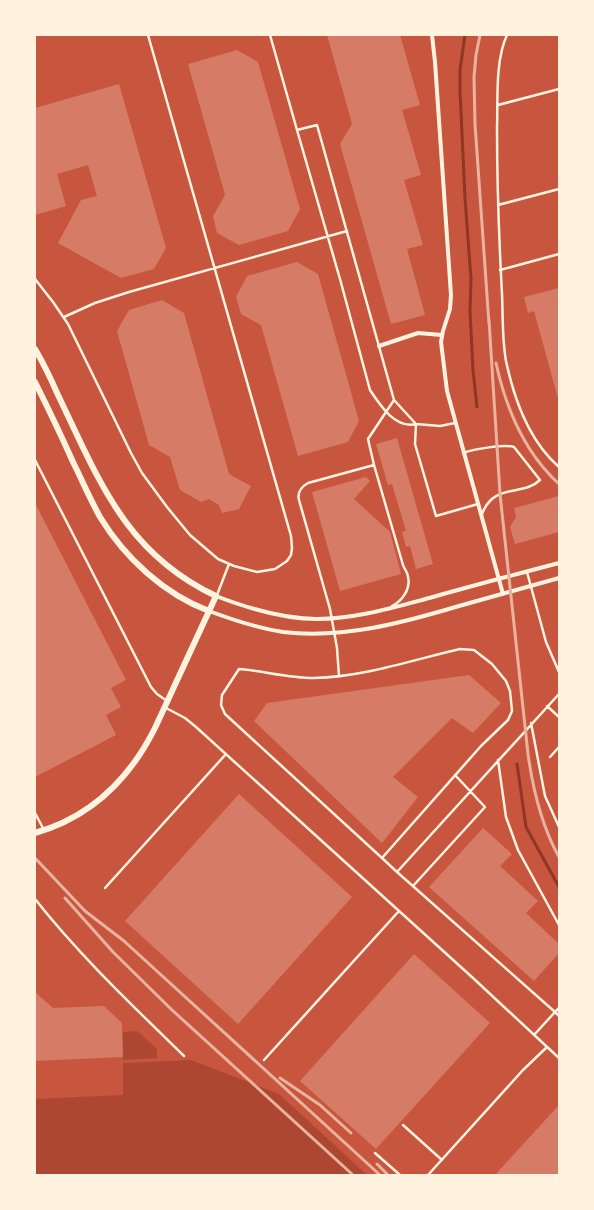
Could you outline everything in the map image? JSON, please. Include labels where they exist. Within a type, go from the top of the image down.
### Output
[{"type":"street","points":[[432,35],[436,70],[451,295],[450,309],[442,334],[444,372],[455,423],[503,594]]},
{"type":"street","points":[[379,346],[418,333],[442,334]]},
{"type":"street","points":[[35,349],[99,479],[111,502],[125,522],[142,542],[167,565],[216,596],[250,607],[283,615],[300,618],[332,618],[358,615],[389,608],[559,563]]},
{"type":"street","points":[[35,382],[96,509],[114,537],[131,558],[154,578],[184,599],[209,612],[244,623],[282,631],[335,633],[395,623],[559,578]]},
{"type":"street","points":[[35,833],[72,818],[87,809],[120,781],[134,764],[146,747],[216,596]]},
{"type":"lane","points":[[35,279],[64,317],[131,453],[147,480],[190,535],[212,555],[229,564],[253,571],[270,570],[287,561],[291,555],[291,536],[148,35]]},
{"type":"lane","points":[[270,35],[340,279],[370,390],[379,404],[393,418],[410,426],[416,424],[440,426],[455,423]]},
{"type":"lane","points":[[507,35],[500,60],[498,105],[498,205],[504,349],[514,391],[526,422],[544,451],[559,467]]},
{"type":"lane","points":[[498,105],[559,89]]},
{"type":"lane","points":[[297,130],[317,125],[394,400],[416,424],[415,444],[436,516],[478,504]]},
{"type":"lane","points":[[498,205],[559,188]]},
{"type":"lane","points":[[64,317],[95,303],[129,292],[347,231]]},
{"type":"lane","points":[[500,270],[559,254]]},
{"type":"lane","points":[[389,608],[398,603],[404,596],[407,588],[408,577],[403,565],[374,465],[368,439],[394,400]]},
{"type":"lane","points":[[463,453],[502,446],[514,447],[540,480],[532,485],[496,496],[484,509],[481,516]]},
{"type":"lane","points":[[35,460],[151,687],[157,694],[166,704],[186,718],[226,754],[559,1058]]},
{"type":"lane","points":[[340,676],[332,618],[298,494],[303,486],[308,483],[374,465]]},
{"type":"lane","points":[[216,596],[229,564]]},
{"type":"lane","points":[[527,572],[546,642],[559,672]]},
{"type":"lane","points":[[382,858],[481,746],[508,720],[512,711],[510,691],[506,681],[492,664],[474,650],[460,649],[375,671],[340,676],[315,678],[293,677],[239,669],[222,695],[221,705],[225,714],[397,872],[559,1016]]},
{"type":"lane","points":[[397,872],[559,694]]},
{"type":"lane","points":[[547,706],[559,716]]},
{"type":"lane","points":[[531,723],[545,796],[559,827]]},
{"type":"lane","points":[[550,758],[559,747]]},
{"type":"lane","points":[[105,888],[226,754]]},
{"type":"lane","points":[[498,760],[506,817],[513,837],[518,850],[559,925]]},
{"type":"lane","points":[[413,886],[484,807],[455,775]]},
{"type":"lane","points":[[35,812],[44,830]]},
{"type":"lane","points":[[35,899],[55,925],[96,970],[184,1056]]},
{"type":"lane","points":[[264,1060],[399,911]]},
{"type":"lane","points":[[534,1035],[559,1008]]},
{"type":"lane","points":[[428,1175],[523,1070],[547,1047]]},
{"type":"lane","points":[[403,1125],[442,1160]]},
{"type":"lane","points":[[376,1153],[400,1175]]},
{"type":"shaded area","points":[[137,1031],[157,1049],[157,1058],[123,1060],[122,1032]]},
{"type":"shaded area","points":[[191,1060],[279,1094],[367,1175],[35,1175],[35,1099],[123,1095],[123,1063]]},
{"type":"building","points":[[327,35],[400,35],[420,105],[402,110],[421,175],[404,180],[423,245],[407,249],[425,315],[391,324],[340,144],[352,124]]},
{"type":"building","points":[[237,50],[258,62],[300,209],[288,231],[239,245],[217,233],[213,216],[225,195],[188,64]]},
{"type":"building","points":[[119,84],[166,248],[154,269],[121,278],[58,243],[81,200],[97,196],[88,165],[57,174],[66,206],[35,215],[35,108]]},
{"type":"building","points":[[297,262],[318,274],[359,421],[348,442],[298,456],[261,325],[241,314],[236,297],[247,276]]},
{"type":"building","points":[[559,288],[559,402],[534,311],[528,313],[524,297]]},
{"type":"building","points":[[162,300],[184,313],[229,474],[251,486],[239,509],[222,513],[219,505],[209,499],[201,502],[180,490],[170,457],[149,445],[117,331],[129,310]]},
{"type":"building","points":[[397,438],[433,564],[416,569],[410,546],[406,547],[402,532],[406,531],[392,484],[388,485],[376,444]]},
{"type":"building","points":[[366,477],[370,481],[354,499],[390,532],[401,574],[340,591],[312,492]]},
{"type":"building","points":[[559,496],[559,532],[515,544],[510,527],[516,517],[514,508]]},
{"type":"building","points":[[35,503],[126,680],[111,688],[121,707],[106,715],[116,735],[35,777]]},
{"type":"building","points":[[469,675],[501,703],[473,733],[452,718],[393,777],[418,797],[382,843],[254,721],[267,703]]},
{"type":"building","points":[[239,794],[352,897],[238,1024],[125,921]]},
{"type":"building","points":[[483,828],[512,854],[500,866],[538,901],[526,913],[559,944],[559,953],[534,981],[429,887]]},
{"type":"building","points":[[414,954],[490,1023],[376,1149],[300,1081]]},
{"type":"building","points":[[35,992],[53,1008],[104,1006],[122,1023],[123,1057],[35,1061]]},
{"type":"building","points":[[558,1106],[559,1175],[495,1175]]},
{"type":"waterway","points":[[465,35],[460,70],[460,91],[465,198],[471,279],[470,311],[473,370],[477,407]]},
{"type":"waterway","points":[[517,764],[526,827],[559,887]]},
{"type":"railway","points":[[480,35],[474,77],[475,124],[489,324]]},
{"type":"railway","points":[[489,320],[500,494],[528,754],[532,781],[539,807],[547,832],[559,857]]},
{"type":"railway","points":[[496,363],[505,397],[518,429],[536,458],[559,484]]},
{"type":"railway","points":[[35,858],[85,911],[124,941],[380,1175]]},
{"type":"railway","points":[[65,898],[113,952],[172,1010],[353,1175]]},
{"type":"railway","points":[[280,1078],[320,1105],[351,1133]]},
{"type":"railway","points":[[377,1164],[388,1175]]}]
